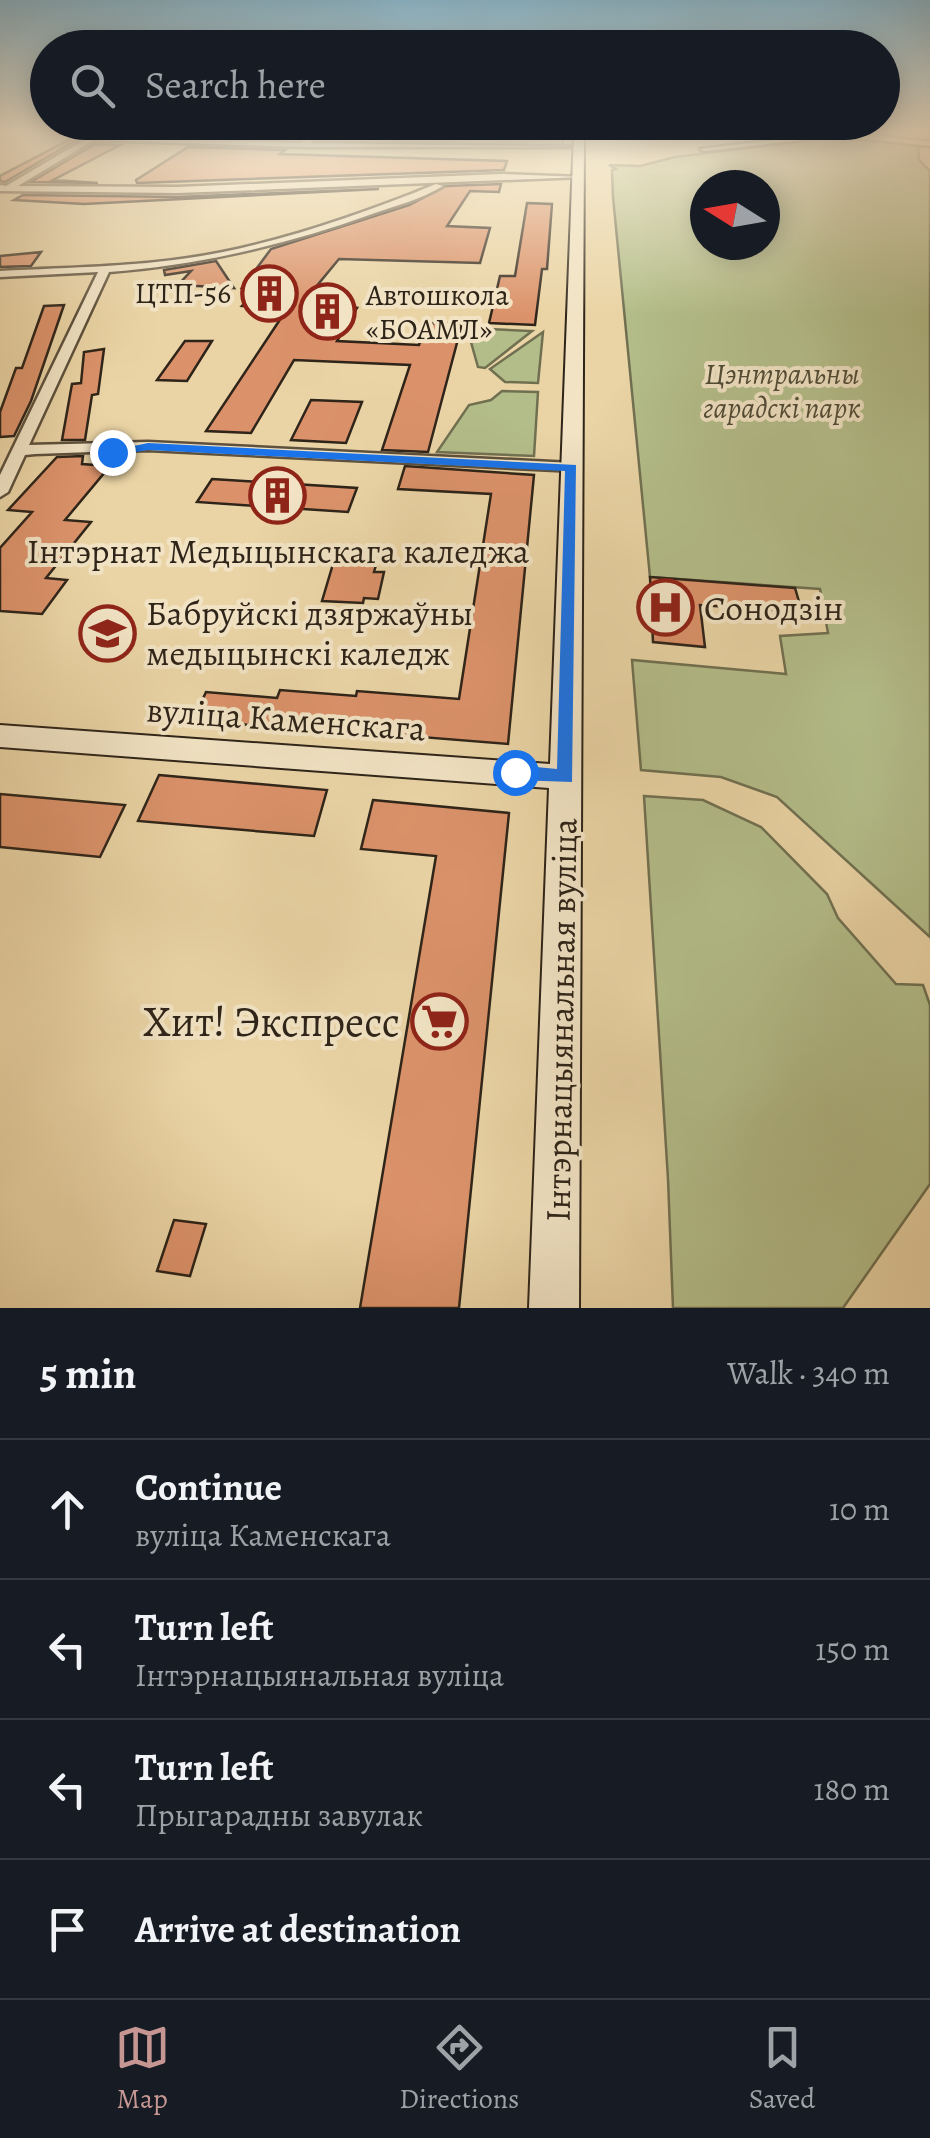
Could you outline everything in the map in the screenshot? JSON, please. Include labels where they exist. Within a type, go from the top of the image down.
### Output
[{"type":"main road","name":"Інтэрнацыянальная вуліца","points":[[554,1308],[578,193]]},
{"type":"main road","name":"вуліца Каменскага","points":[[0,736],[566,777]]},
{"type":"street","points":[[0,274],[105,268],[221,254],[361,214],[411,193]]},
{"type":"street","points":[[0,492],[105,268]]},
{"type":"street","points":[[19,451],[45,447],[112,452],[148,446],[572,468]]},
{"type":"green space","name":"Цэнтральны гарадскі парк","points":[[613,193],[690,193],[690,260],[780,260],[780,193],[930,193],[930,937],[777,797],[721,777],[641,770],[632,660],[786,674],[780,636],[828,633],[820,589],[650,577]]},
{"type":"green space","points":[[467,328],[532,331],[485,368],[478,367]]},
{"type":"green space","points":[[543,332],[538,383],[505,382],[490,369]]},
{"type":"green space","points":[[502,391],[538,392],[534,456],[437,452],[469,405],[491,400]]},
{"type":"green space","points":[[644,796],[703,800],[761,827],[827,894],[838,918],[896,984],[923,985],[930,1005],[930,1184],[843,1308],[673,1308]]},
{"type":"building","points":[[300,193],[84,204],[14,200],[23,195],[177,197]]},
{"type":"building","points":[[432,193],[469,193],[447,226],[490,228],[480,263],[339,259],[301,305],[357,308],[337,341],[419,345],[426,323],[462,324],[428,452],[382,450],[410,365],[294,360],[251,433],[206,431],[287,309],[242,306],[257,289],[242,288],[271,249],[409,205]]},
{"type":"building","points":[[527,203],[552,204],[547,269],[542,269],[535,325],[489,323],[500,276],[515,276]]},
{"type":"building","points":[[41,252],[31,266],[0,267],[0,256]]},
{"type":"building","points":[[216,261],[234,288],[178,285],[191,271],[165,275],[164,270]]},
{"type":"building","points":[[64,305],[31,401],[14,436],[0,437],[0,412],[16,368],[22,368],[44,306]]},
{"type":"building","points":[[185,341],[212,341],[187,381],[157,380]]},
{"type":"building","points":[[104,349],[98,394],[92,395],[85,440],[62,440],[72,384],[81,383],[84,352]]},
{"type":"building","points":[[311,400],[362,402],[346,443],[291,440]]},
{"type":"building","points":[[83,456],[82,464],[110,466],[65,520],[91,522],[46,578],[67,580],[42,614],[0,611],[0,548],[32,512],[8,510],[57,457]]},
{"type":"building","points":[[405,466],[534,475],[508,744],[383,734],[385,728],[277,719],[274,727],[193,720],[206,692],[277,698],[280,690],[356,696],[357,691],[459,699],[491,494],[398,489]]},
{"type":"building","name":"Інтэрнат Медыцынскага каледжа","points":[[212,479],[357,488],[348,512],[197,502]]},
{"type":"building","points":[[333,564],[376,565],[374,572],[384,572],[378,599],[364,598],[363,603],[322,601]]},
{"type":"building","points":[[650,577],[795,588],[802,612],[700,605],[705,647],[653,642]]},
{"type":"building","points":[[159,775],[327,790],[314,836],[138,821]]},
{"type":"building","points":[[0,794],[125,805],[100,857],[0,847]]},
{"type":"building","points":[[373,800],[509,813],[459,1308],[360,1308],[436,856],[361,849]]},
{"type":"building","points":[[174,1220],[206,1224],[190,1276],[157,1271]]},
{"type":"place","name":"ЦТП-56","points":[[270,293]]},
{"type":"place","name":"Автошкола «БОАМЛ»","points":[[327,312]]},
{"type":"place","name":"Інтэрнат Медыцынскага каледжа","points":[[278,495]]},
{"type":"place","name":"Сонодзін","points":[[665,608]]},
{"type":"place","name":"Бабруйскі дзяржаўны медыцынскі каледж","points":[[107,633]]},
{"type":"place","name":"Хит! Экспресс","points":[[439,1021]]},
{"type":"route","points":[[112,452],[148,446],[572,468],[566,777],[515,772]]}]
